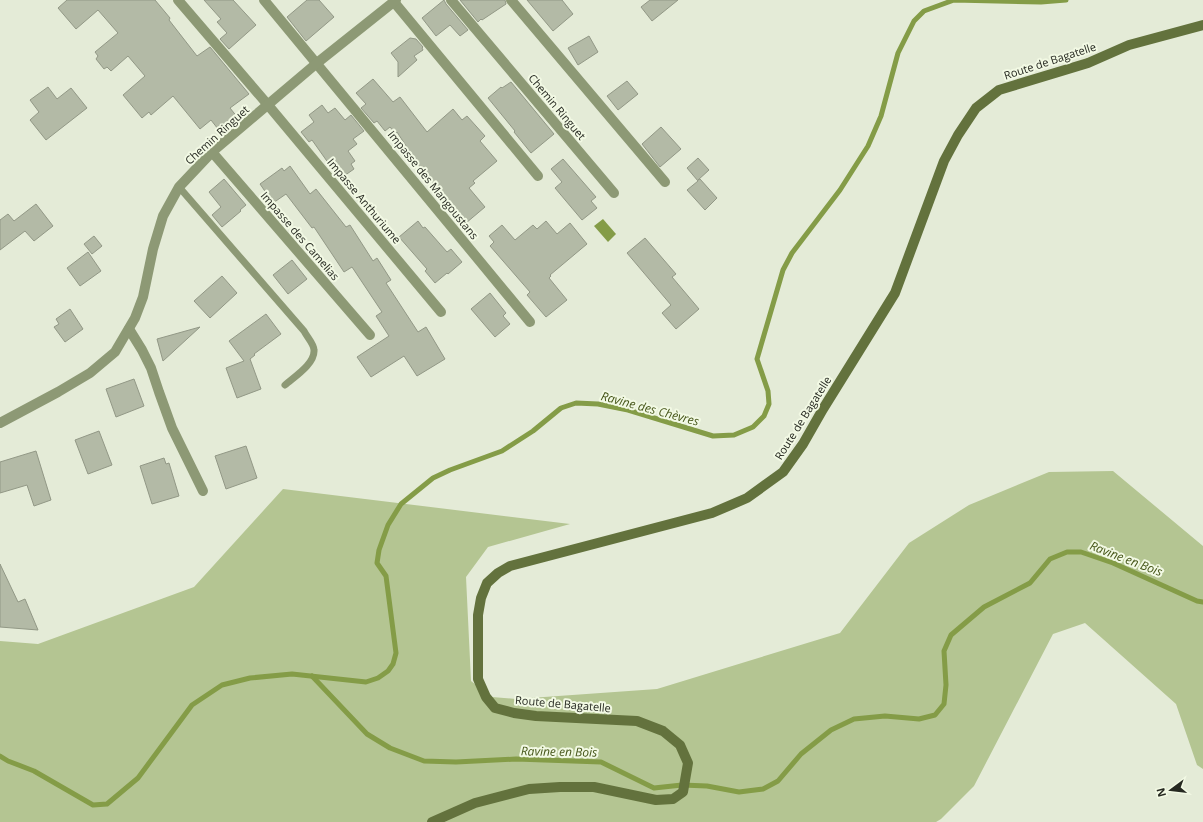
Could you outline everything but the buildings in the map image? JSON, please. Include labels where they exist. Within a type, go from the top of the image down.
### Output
[{"type":"main road","name":"Route de Bagatelle","points":[[432,822],[474,802],[529,789],[594,787],[656,800],[673,799],[683,792],[688,763],[680,745],[663,731],[637,722],[536,716],[514,713],[495,708],[486,697],[478,679],[478,615],[480,598],[487,583],[498,573],[510,566],[712,513],[747,498],[783,472],[803,444],[895,293],[944,161],[958,135],[976,108],[999,90],[1088,63],[1129,45],[1203,26]]},
{"type":"street","name":"Impasse Anthuriume","points":[[178,0],[441,312]]},
{"type":"street","name":"Impasse des Mangoustans","points":[[264,0],[530,322]]},
{"type":"street","name":"Chemin Ringuet","points":[[451,0],[614,193]]},
{"type":"street","points":[[511,0],[665,182]]},
{"type":"street","name":"Chemin Ringuet","points":[[0,423],[58,392],[90,372],[115,352],[135,318],[143,297],[153,249],[163,216],[179,187],[212,152],[391,2],[538,176]]},
{"type":"street","name":"Impasse des Camelias","points":[[212,152],[370,335]]},
{"type":"street","points":[[129,329],[151,368],[172,428],[203,491]]},
{"type":"lane","points":[[179,187],[304,331],[310,341],[314,350],[313,357],[308,366],[285,385]]},
{"type":"shaded area","points":[[603,219],[616,234],[608,242],[594,226]]},
{"type":"shaded area","points":[[1113,471],[1203,546],[1203,769],[1197,765],[1176,704],[1085,623],[1053,634],[974,786],[941,819],[936,822],[0,822],[0,641],[38,644],[194,587],[283,489],[570,524],[488,547],[466,577],[471,681],[492,697],[516,699],[657,689],[840,633],[909,543],[969,505],[1049,472]]},
{"type":"waterway","name":"Ravine des Chèvres","points":[[0,756],[8,761],[34,771],[93,805],[107,804],[138,778],[192,705],[222,685],[250,678],[292,674],[366,682],[378,678],[388,671],[393,664],[396,653],[386,576],[377,563],[379,550],[388,525],[401,504],[433,478],[450,470],[502,451],[533,431],[561,408],[576,403],[598,404],[628,410],[713,436],[734,435],[753,427],[764,416],[769,404],[768,391],[757,359],[783,270],[792,253],[840,190],[868,146],[881,116],[898,53],[914,21],[924,11],[954,0],[1041,2],[1066,0]]},
{"type":"waterway","name":"Ravine en Bois","points":[[312,676],[367,734],[390,748],[424,761],[456,762],[516,759],[601,762],[654,788],[682,785],[707,786],[739,792],[763,789],[778,781],[801,754],[831,730],[854,719],[885,716],[919,719],[935,715],[944,704],[946,685],[944,651],[951,635],[984,607],[1030,583],[1050,559],[1067,552],[1081,552],[1113,563],[1197,601],[1203,602]]}]
